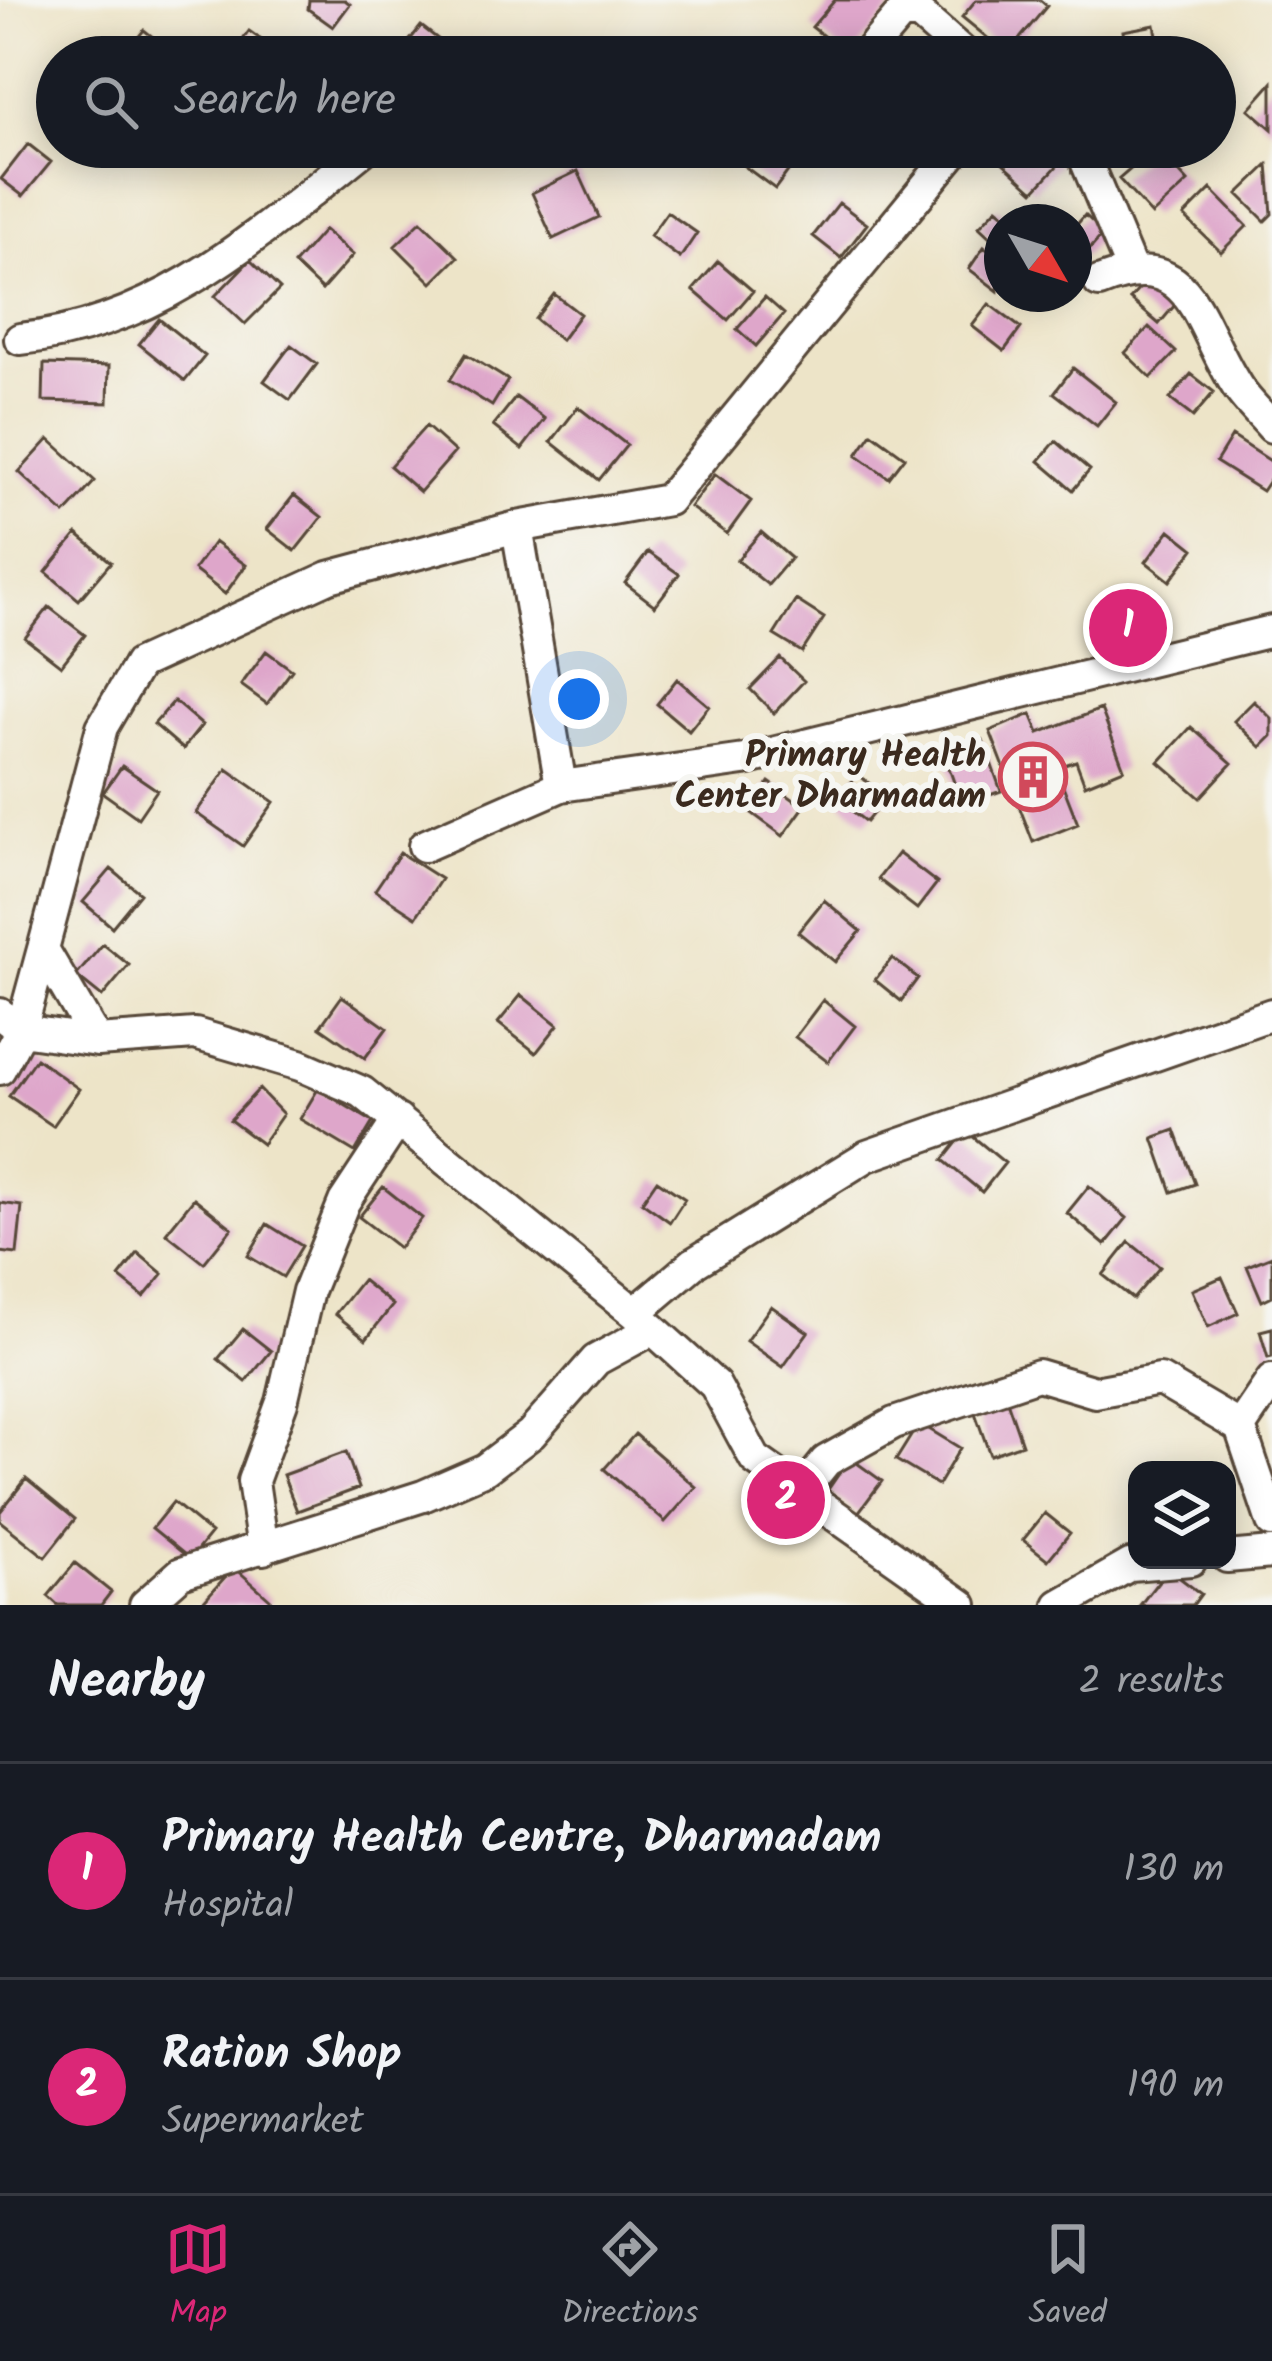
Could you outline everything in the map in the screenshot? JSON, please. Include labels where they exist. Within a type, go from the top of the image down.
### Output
[{"type":"street","points":[[882,36],[901,14],[919,14],[944,36]]},
{"type":"street","points":[[20,338],[100,323],[204,276],[340,168]]},
{"type":"street","points":[[0,1069],[10,1022],[43,949],[102,728],[139,664],[329,577],[517,527],[668,500],[941,168]]},
{"type":"street","points":[[1089,168],[1131,269]]},
{"type":"street","points":[[1099,282],[1131,269],[1169,276],[1190,295],[1236,387],[1272,427]]},
{"type":"street","points":[[517,527],[561,786]]},
{"type":"street","points":[[424,846],[561,786],[744,760],[1272,632]]},
{"type":"street","points":[[43,949],[69,1001],[97,1041]]},
{"type":"street","points":[[145,1605],[182,1573],[423,1496],[485,1469],[531,1434],[596,1360],[644,1321],[694,1263],[867,1156],[1272,1014]]},
{"type":"street","points":[[10,1022],[97,1041],[196,1034],[300,1065],[362,1092],[716,1385],[755,1459],[962,1605]]},
{"type":"street","points":[[263,1549],[253,1481],[282,1402],[308,1292],[344,1202],[398,1120]]},
{"type":"street","points":[[802,1492],[826,1460],[895,1424],[1038,1375],[1095,1392],[1160,1380],[1240,1426],[1272,1522]]},
{"type":"street","points":[[1240,1426],[1272,1380]]},
{"type":"street","points":[[1236,1556],[1272,1553]]},
{"type":"street","points":[[1060,1605],[1128,1566]]},
{"type":"shaded area","points":[[1119,602],[1155,632],[1139,651],[1133,646],[1123,659],[1103,643],[1111,632],[1101,624]]},
{"type":"building","points":[[309,0],[350,4],[333,27],[308,9]]},
{"type":"building","points":[[835,0],[899,0],[868,36],[823,36],[812,27]]},
{"type":"building","points":[[976,0],[1040,0],[1047,6],[1022,36],[985,36],[962,17]]},
{"type":"building","points":[[1155,25],[1157,36],[1124,36],[1123,31]]},
{"type":"building","points":[[421,26],[434,36],[413,36]]},
{"type":"building","points":[[1272,83],[1272,129],[1249,109]]},
{"type":"building","points":[[28,144],[36,150],[36,168],[46,168],[23,196],[1,179]]},
{"type":"building","points":[[1268,165],[1272,214],[1265,221],[1238,194]]},
{"type":"building","points":[[747,168],[790,168],[775,189]]},
{"type":"building","points":[[1009,168],[1055,168],[1034,191]]},
{"type":"building","points":[[1132,168],[1175,168],[1188,182],[1152,215],[1119,179]]},
{"type":"building","points":[[578,171],[599,217],[553,239],[532,193]]},
{"type":"building","points":[[1211,189],[1247,226],[1221,252],[1184,216]]},
{"type":"building","points":[[839,203],[867,224],[841,258],[813,236]]},
{"type":"building","points":[[667,212],[697,233],[680,258],[650,236]]},
{"type":"building","points":[[421,221],[458,257],[432,283],[395,246]]},
{"type":"building","points":[[1092,222],[1104,233],[1092,247]]},
{"type":"building","points":[[324,230],[353,255],[322,290],[294,264]]},
{"type":"building","points":[[984,247],[984,280],[969,269]]},
{"type":"building","points":[[250,260],[280,289],[245,324],[215,296]]},
{"type":"building","points":[[718,261],[753,291],[728,320],[693,290]]},
{"type":"building","points":[[1147,280],[1175,305],[1159,324],[1130,299]]},
{"type":"building","points":[[554,294],[580,314],[561,340],[535,319]]},
{"type":"building","points":[[765,297],[784,314],[756,346],[737,329]]},
{"type":"building","points":[[984,310],[1000,312],[1021,328],[1004,351],[972,326]]},
{"type":"building","points":[[159,319],[205,356],[185,381],[139,344]]},
{"type":"building","points":[[1149,327],[1176,352],[1151,378],[1125,353]]},
{"type":"building","points":[[291,345],[317,364],[290,400],[264,381]]},
{"type":"building","points":[[466,354],[508,380],[492,406],[450,380]]},
{"type":"building","points":[[44,364],[109,366],[108,403],[43,401]]},
{"type":"building","points":[[1073,368],[1116,402],[1097,426],[1054,393]]},
{"type":"building","points":[[1191,374],[1214,392],[1193,417],[1170,399]]},
{"type":"building","points":[[516,397],[545,419],[522,449],[493,426]]},
{"type":"building","points":[[578,407],[627,445],[599,480],[551,442]]},
{"type":"building","points":[[426,426],[455,452],[420,492],[390,466]]},
{"type":"building","points":[[872,433],[905,457],[889,478],[857,455]]},
{"type":"building","points":[[1232,436],[1272,462],[1272,476],[1262,491],[1216,462]]},
{"type":"building","points":[[49,439],[95,481],[65,514],[19,472]]},
{"type":"building","points":[[1056,441],[1090,470],[1073,490],[1039,461]]},
{"type":"building","points":[[715,474],[751,501],[727,534],[690,507]]},
{"type":"building","points":[[294,495],[322,517],[295,551],[267,529]]},
{"type":"building","points":[[1170,530],[1194,549],[1170,581],[1146,562]]},
{"type":"building","points":[[761,532],[791,558],[768,585],[737,560]]},
{"type":"building","points":[[77,534],[111,562],[79,600],[46,572]]},
{"type":"building","points":[[214,542],[246,565],[225,594],[194,570]]},
{"type":"building","points":[[648,552],[679,574],[655,606],[625,583]]},
{"type":"building","points":[[796,600],[824,618],[802,652],[774,635]]},
{"type":"building","points":[[49,607],[85,635],[61,666],[25,638]]},
{"type":"building","points":[[266,651],[292,670],[267,704],[241,685]]},
{"type":"building","points":[[780,658],[804,681],[774,713],[750,689]]},
{"type":"building","points":[[677,679],[709,706],[689,731],[657,704]]},
{"type":"building","points":[[174,701],[202,725],[183,749],[154,724]]},
{"type":"building","points":[[1254,701],[1272,719],[1272,736],[1261,747],[1234,721]]},
{"type":"building","name":"Primary Health Center Dharmadam","points":[[1101,709],[1124,769],[1085,785],[1076,761],[1056,768],[1078,824],[1033,842],[990,731],[1031,714],[1039,733]]},
{"type":"building","points":[[1191,727],[1232,763],[1200,798],[1159,762]]},
{"type":"building","points":[[983,740],[1001,791],[962,805],[944,754]]},
{"type":"building","points":[[122,766],[157,790],[138,818],[103,793]]},
{"type":"building","points":[[227,769],[274,802],[243,846],[196,813]]},
{"type":"building","points":[[858,774],[886,798],[866,822],[837,799]]},
{"type":"building","points":[[769,782],[804,807],[783,836],[749,811]]},
{"type":"building","points":[[400,853],[441,879],[416,917],[375,890]]},
{"type":"building","points":[[898,853],[937,883],[917,909],[878,879]]},
{"type":"building","points":[[111,869],[140,893],[112,927],[83,902]]},
{"type":"building","points":[[824,900],[861,931],[835,962],[798,932]]},
{"type":"building","points":[[103,944],[129,965],[102,997],[76,976]]},
{"type":"building","points":[[892,958],[918,978],[901,1001],[875,980]]},
{"type":"building","points":[[521,995],[558,1025],[536,1053],[498,1023]]},
{"type":"building","points":[[342,996],[387,1028],[365,1058],[320,1027]]},
{"type":"building","points":[[823,1000],[855,1026],[828,1062],[795,1037]]},
{"type":"building","points":[[36,1058],[79,1089],[53,1126],[9,1096]]},
{"type":"building","points":[[259,1089],[283,1114],[262,1144],[230,1120]]},
{"type":"building","points":[[318,1089],[373,1122],[355,1152],[300,1119]]},
{"type":"building","points":[[1175,1130],[1195,1184],[1172,1192],[1153,1138]]},
{"type":"building","points":[[966,1131],[1005,1163],[982,1192],[943,1160]]},
{"type":"building","points":[[657,1180],[685,1199],[670,1222],[642,1202]]},
{"type":"building","points":[[1089,1186],[1127,1218],[1105,1245],[1067,1213]]},
{"type":"building","points":[[383,1187],[422,1218],[399,1248],[359,1217]]},
{"type":"building","points":[[194,1198],[232,1228],[204,1263],[166,1233]]},
{"type":"building","points":[[0,1203],[22,1206],[17,1254],[0,1252]]},
{"type":"building","points":[[267,1224],[302,1246],[283,1277],[248,1256]]},
{"type":"building","points":[[1129,1242],[1160,1267],[1133,1299],[1103,1275]]},
{"type":"building","points":[[138,1253],[163,1274],[144,1297],[119,1277]]},
{"type":"building","points":[[1272,1256],[1272,1296],[1262,1301],[1247,1266]]},
{"type":"building","points":[[1222,1277],[1238,1313],[1208,1327],[1192,1290]]},
{"type":"building","points":[[362,1280],[393,1305],[366,1339],[335,1314]]},
{"type":"building","points":[[771,1306],[808,1332],[783,1367],[746,1341]]},
{"type":"building","points":[[1272,1328],[1272,1357],[1268,1358],[1260,1331]]},
{"type":"building","points":[[243,1329],[271,1351],[246,1382],[218,1359]]},
{"type":"building","points":[[1006,1398],[1022,1444],[990,1455],[974,1410]]},
{"type":"building","points":[[919,1423],[960,1448],[938,1485],[896,1460]]},
{"type":"building","points":[[635,1434],[696,1487],[665,1522],[604,1469]]},
{"type":"building","points":[[346,1452],[359,1488],[297,1511],[283,1475]]},
{"type":"building","points":[[850,1458],[882,1481],[858,1513],[827,1491]]},
{"type":"building","points":[[26,1479],[75,1519],[45,1557],[0,1521],[0,1512]]},
{"type":"building","points":[[782,1486],[801,1498],[789,1515],[770,1503]]},
{"type":"building","points":[[173,1502],[211,1533],[190,1559],[152,1528]]},
{"type":"building","points":[[1045,1513],[1070,1533],[1048,1560],[1023,1540]]},
{"type":"building","points":[[75,1563],[111,1592],[101,1605],[58,1605],[48,1596]]},
{"type":"building","points":[[234,1567],[271,1600],[266,1605],[200,1605]]},
{"type":"building","points":[[1168,1569],[1201,1594],[1193,1605],[1140,1605]]},
{"type":"place","name":"Primary Health Centre, Dharmadam","points":[[1128,628]]},
{"type":"place","name":"Primary Health Center Dharmadam","points":[[1033,777]]},
{"type":"place","name":"Ration Shop","points":[[786,1500]]}]
